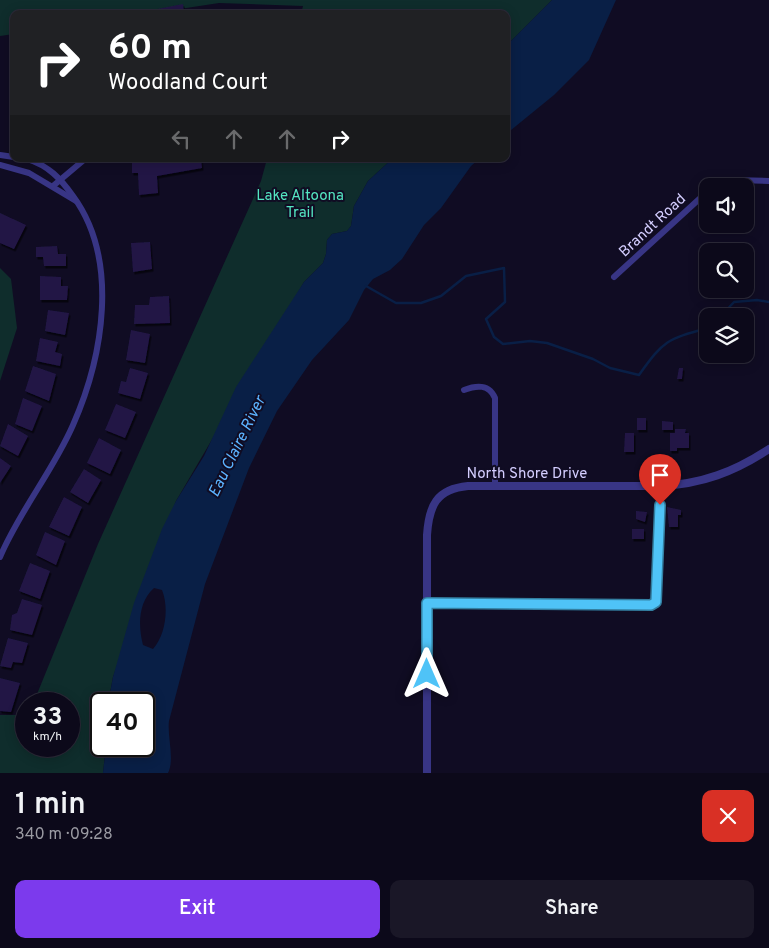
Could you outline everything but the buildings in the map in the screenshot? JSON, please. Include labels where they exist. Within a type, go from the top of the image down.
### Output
[{"type":"street","points":[[0,557],[19,517],[65,442],[81,405],[94,363],[100,326],[100,268],[92,229],[79,204],[61,178],[45,166],[35,162]]},
{"type":"street","points":[[53,186],[81,162]]},
{"type":"street","points":[[0,165],[20,169],[53,186],[79,204]]},
{"type":"street","points":[[754,181],[769,181]]},
{"type":"street","name":"Brandt Road","points":[[614,277],[699,199]]},
{"type":"street","points":[[464,390],[474,386],[484,387],[493,392],[496,398],[495,485]]},
{"type":"street","name":"North Shore Drive","points":[[427,773],[428,524],[434,502],[451,489],[495,485],[660,486],[690,484],[716,478],[740,468],[769,449]]},
{"type":"street","points":[[427,603],[651,605],[656,602],[660,486]]},
{"type":"green space","points":[[0,0],[552,0],[510,42],[510,10],[302,10],[303,6],[219,3],[173,10],[10,10],[10,35],[0,36]]},
{"type":"green space","name":"Lake Altoona Trail","points":[[266,162],[389,162],[368,181],[354,206],[351,226],[347,231],[332,234],[327,240],[323,263],[304,282],[176,501],[113,677],[110,692],[90,692],[90,757],[105,757],[103,773],[0,773],[0,715],[15,715],[15,757],[80,757],[80,692],[38,692],[98,544],[261,181]]},
{"type":"green space","points":[[0,268],[11,279],[17,328],[0,381]]},
{"type":"water","points":[[552,0],[616,0],[589,60],[554,95],[510,131],[510,42]]},
{"type":"water","name":"Eau Claire River","points":[[389,162],[476,162],[441,208],[424,225],[402,259],[390,270],[373,279],[364,290],[349,320],[312,360],[277,411],[249,468],[205,584],[169,721],[171,761],[168,773],[103,773],[105,757],[155,757],[155,692],[110,692],[134,603],[162,529],[176,501],[204,456],[236,387],[304,282],[323,263],[327,240],[332,234],[347,231],[351,226],[354,206],[368,181]],"holes":[[[154,588],[162,590],[166,612],[163,629],[153,649],[143,645],[140,630],[142,607]]]},
{"type":"waterway","points":[[366,286],[396,303],[421,303],[441,296],[466,276],[504,268],[505,302],[486,319],[494,337],[503,344],[530,341],[547,343],[593,359],[610,368],[639,375],[655,354],[668,342],[699,331]]},
{"type":"waterway","points":[[728,308],[734,302],[757,300],[769,302]]},
{"type":"route","points":[[427,674],[427,603],[651,605],[656,602],[660,505]]}]
